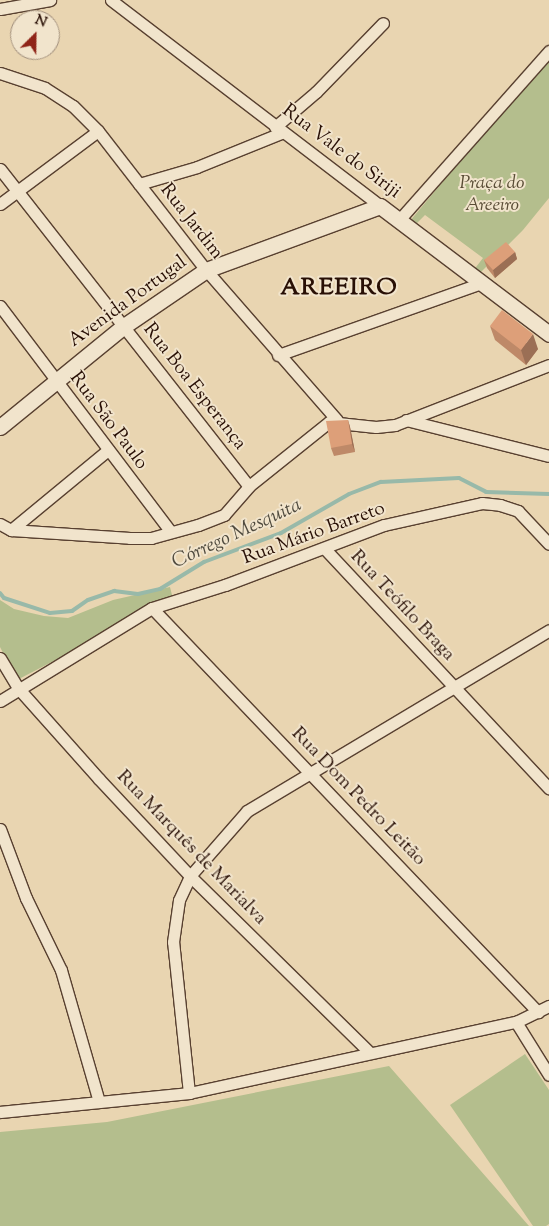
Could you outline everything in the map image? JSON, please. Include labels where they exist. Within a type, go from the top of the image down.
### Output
[{"type":"street","points":[[0,9],[50,0]]},
{"type":"street","name":"Rua Vale do Siriji","points":[[111,0],[278,130],[399,220],[479,284],[549,334]]},
{"type":"street","points":[[139,184],[205,164],[278,130],[383,23]]},
{"type":"street","points":[[399,220],[549,51]]},
{"type":"street","name":"Rua Jardim","points":[[0,73],[45,88],[72,106],[98,131],[206,270],[278,355],[337,420]]},
{"type":"street","points":[[0,204],[98,131]]},
{"type":"street","name":"Rua Boa Esperança","points":[[0,169],[249,486]]},
{"type":"street","name":"Avenida Portugal","points":[[0,427],[124,326],[206,270],[380,206]]},
{"type":"street","points":[[278,355],[479,284]]},
{"type":"street","name":"Rua São Paulo","points":[[2,312],[171,532]]},
{"type":"street","points":[[0,524],[11,530],[151,538],[224,515],[249,486],[268,474],[322,425],[337,420],[381,427],[406,420],[549,365]]},
{"type":"street","points":[[406,420],[549,456]]},
{"type":"street","points":[[11,530],[108,450]]},
{"type":"street","name":"Rua Mário Barreto","points":[[0,701],[18,688],[152,608],[325,548],[384,525],[482,503],[518,510],[549,544]]},
{"type":"street","name":"Rua Teófilo Braga","points":[[325,548],[549,788]]},
{"type":"street","name":"Rua Dom Pedro Leitão","points":[[152,608],[311,772],[538,1012]]},
{"type":"street","name":"Rua Teófilo Braga","points":[[189,1093],[173,942],[179,900],[190,876],[247,811],[549,630]]},
{"type":"street","name":"Rua Marquês de Marialva","points":[[0,658],[18,688],[190,876],[369,1052]]},
{"type":"street","points":[[0,829],[26,898],[61,970],[99,1102]]},
{"type":"street","points":[[0,1112],[189,1093],[369,1052],[516,1022],[549,1006]]},
{"type":"street","points":[[516,1022],[549,1075]]},
{"type":"green space","name":"Praça do Areeiro","points":[[549,61],[549,198],[523,230],[478,275],[473,271],[483,258],[425,215],[415,225],[410,221],[522,87]]},
{"type":"green space","points":[[170,587],[173,599],[17,680],[0,647],[0,600],[14,609],[44,616],[68,618],[113,600]]},
{"type":"green space","points":[[525,1054],[549,1090],[549,1224],[546,1226],[533,1226],[450,1105]]},
{"type":"green space","points":[[389,1066],[529,1226],[0,1226],[0,1132],[107,1122]]},
{"type":"building","points":[[506,242],[515,252],[493,270],[484,260]]},
{"type":"building","points":[[502,310],[533,334],[521,350],[490,326]]},
{"type":"building","points":[[348,420],[352,444],[331,448],[326,421]]},
{"type":"waterway","name":"Córrego Mesquita","points":[[0,593],[4,598],[50,613],[72,611],[88,600],[114,591],[138,594],[160,589],[204,562],[281,533],[349,494],[381,482],[459,478],[486,492],[549,494]]},
{"type":"district","name":"AREEIRO","points":[[339,289]]}]
